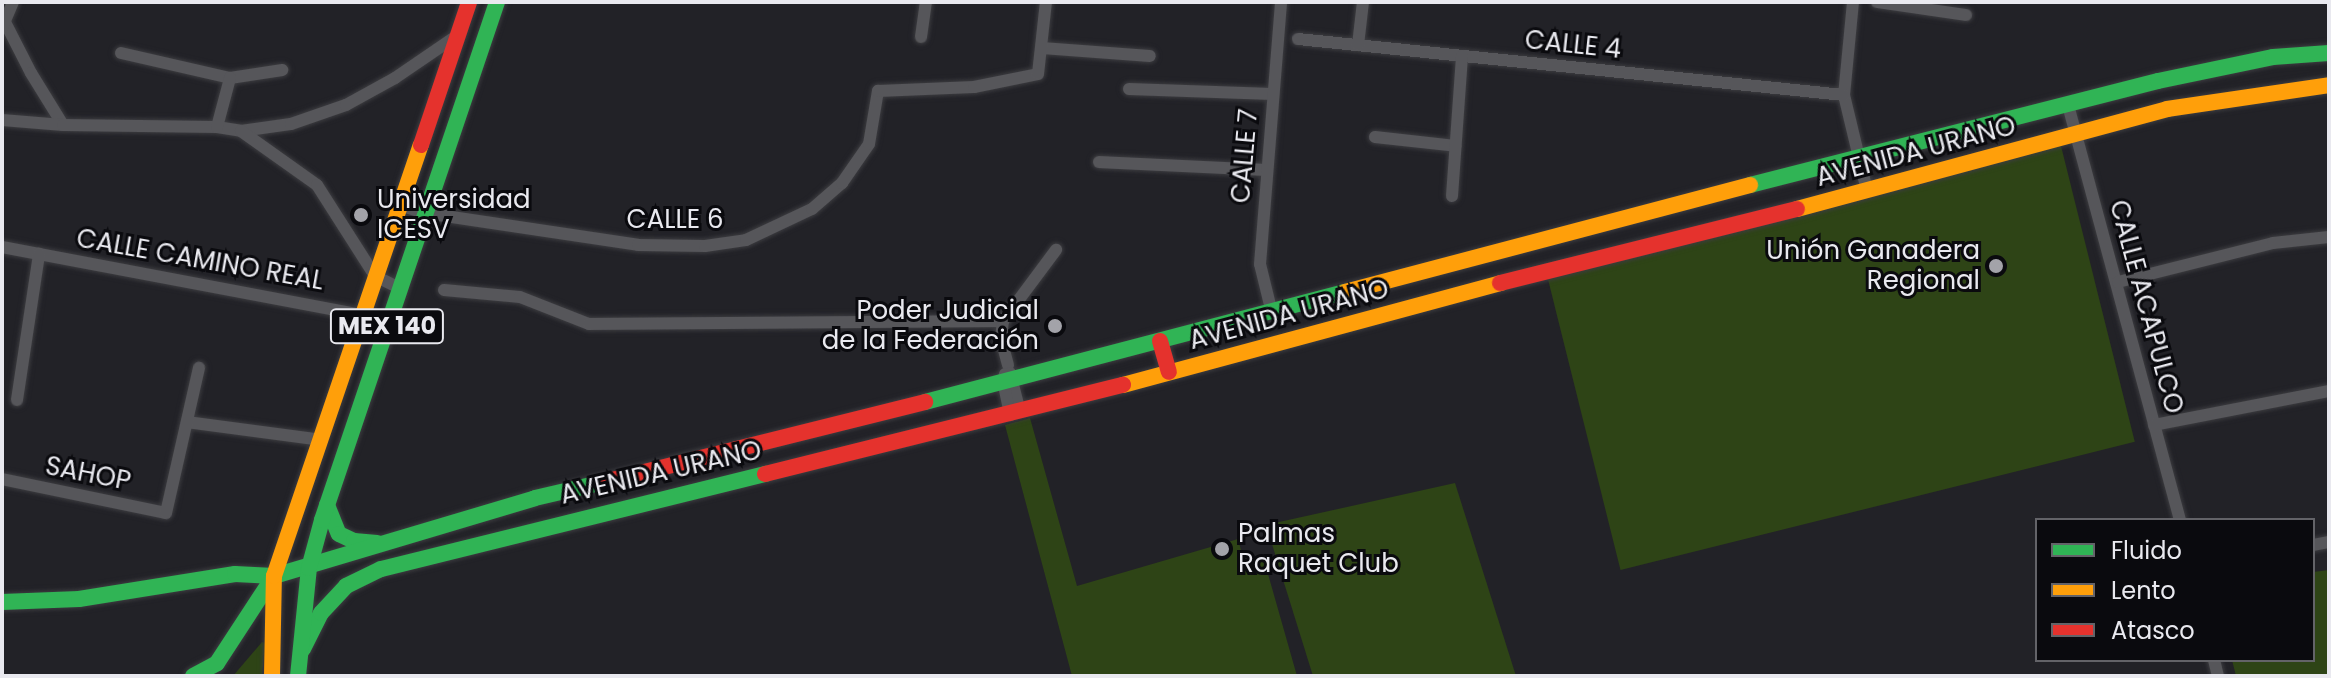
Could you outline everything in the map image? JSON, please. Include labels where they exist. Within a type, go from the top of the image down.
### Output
[{"type":"main road","name":"MEX 140","points":[[272,676],[274,576],[469,2]]},
{"type":"main road","name":"MEX 140","points":[[298,676],[309,568],[327,505],[497,2]]},
{"type":"main road","name":"AVENIDA URANO","points":[[2,602],[21,604],[79,599],[235,574],[274,576],[309,568],[377,543],[535,498],[708,458],[1008,375],[1272,313],[1469,257],[2158,81],[2273,57],[2329,53]]},
{"type":"main road","name":"AVENIDA URANO","points":[[290,676],[321,613],[346,586],[381,569],[525,529],[1015,414],[1524,277],[1867,191],[2167,109],[2329,85]]},
{"type":"main road","points":[[1160,341],[1169,372]]},
{"type":"main road","points":[[327,505],[339,534],[354,541],[377,543]]},
{"type":"main road","points":[[193,676],[217,663],[274,576]]},
{"type":"street","points":[[13,2],[4,26],[63,125]]},
{"type":"street","points":[[921,37],[926,2]]},
{"type":"street","name":"CALLE 6","points":[[399,205],[425,213],[638,245],[705,246],[746,240],[812,209],[842,183],[869,144],[878,91],[974,87],[1038,74],[1046,2]]},
{"type":"street","name":"CALLE 7","points":[[1272,313],[1260,264],[1281,2]]},
{"type":"street","points":[[1358,45],[1363,2]]},
{"type":"street","points":[[1853,2],[1844,95],[1867,191]]},
{"type":"street","points":[[1877,2],[1966,15]]},
{"type":"street","points":[[2,120],[63,125],[217,127],[241,131],[291,124],[346,105],[395,78],[458,35]]},
{"type":"street","name":"CALLE 4","points":[[1298,39],[1844,95]]},
{"type":"street","points":[[1042,48],[1150,56]]},
{"type":"street","points":[[121,53],[230,78],[282,70]]},
{"type":"street","points":[[1452,196],[1462,56]]},
{"type":"street","points":[[217,127],[230,78]]},
{"type":"street","points":[[1129,89],[1273,94]]},
{"type":"street","name":"CALLE ACAPULCO","points":[[2068,105],[2179,518]]},
{"type":"street","points":[[241,131],[317,185],[375,276],[400,288]]},
{"type":"street","points":[[1375,137],[1456,146]]},
{"type":"street","points":[[1099,162],[1266,170]]},
{"type":"street","points":[[2118,282],[2273,243],[2329,237]]},
{"type":"street","name":"CALLE CAMINO REAL","points":[[2,247],[362,312],[389,320]]},
{"type":"street","points":[[1015,414],[1001,339],[1003,321],[1056,250]]},
{"type":"street","points":[[17,400],[39,254]]},
{"type":"street","points":[[444,290],[520,297],[589,324],[1003,321]]},
{"type":"street","points":[[199,368],[187,422],[322,440]]},
{"type":"street","points":[[2154,425],[2329,391]]},
{"type":"street","name":"SAHOP","points":[[2,479],[166,513],[187,422]]},
{"type":"green space","points":[[2060,142],[2135,442],[1620,570],[1546,270]]},
{"type":"green space","name":"Palmas Raquet Club","points":[[1030,418],[1077,586],[1238,539],[1245,565],[1264,560],[1297,676],[1072,676],[1005,425]]},
{"type":"green space","points":[[1455,483],[1516,676],[1313,676],[1266,525]]},
{"type":"green space","points":[[2329,570],[2329,676],[2236,676],[2232,662],[2315,662],[2315,572]]},
{"type":"green space","points":[[262,642],[265,643],[262,676],[233,676]]},
{"type":"traffic: fast","points":[[298,676],[309,568],[322,520],[497,2]]},
{"type":"traffic: fast","points":[[1750,185],[2158,81],[2273,57],[2329,53]]},
{"type":"traffic: fast","points":[[925,402],[1345,292]]},
{"type":"traffic: fast","points":[[303,649],[321,613],[346,586],[381,569],[765,474]]},
{"type":"traffic: fast","points":[[193,676],[217,663],[274,576],[535,498],[608,481]]},
{"type":"traffic: fast","points":[[327,505],[339,534],[354,541],[377,543]]},
{"type":"traffic: fast","points":[[2,602],[79,599],[235,574],[274,576]]},
{"type":"traffic: slow","points":[[1797,209],[2167,109],[2329,85]]},
{"type":"traffic: slow","points":[[272,676],[274,576],[421,145]]},
{"type":"traffic: slow","points":[[1345,292],[1750,185]]},
{"type":"traffic: slow","points":[[1123,385],[1500,283]]},
{"type":"traffic: jam","points":[[421,145],[469,2]]},
{"type":"traffic: jam","points":[[1500,283],[1797,209]]},
{"type":"traffic: jam","points":[[1160,341],[1169,372]]},
{"type":"traffic: jam","points":[[765,474],[1123,385]]},
{"type":"traffic: jam","points":[[608,481],[925,402]]},
{"type":"place","name":"Universidad ICESV","points":[[361,215]]},
{"type":"place","name":"Unión Ganadera Regional","points":[[1996,266]]},
{"type":"place","name":"Poder Judicial de la Federación","points":[[1055,326]]},
{"type":"place","name":"Palmas Raquet Club","points":[[1222,549]]}]
